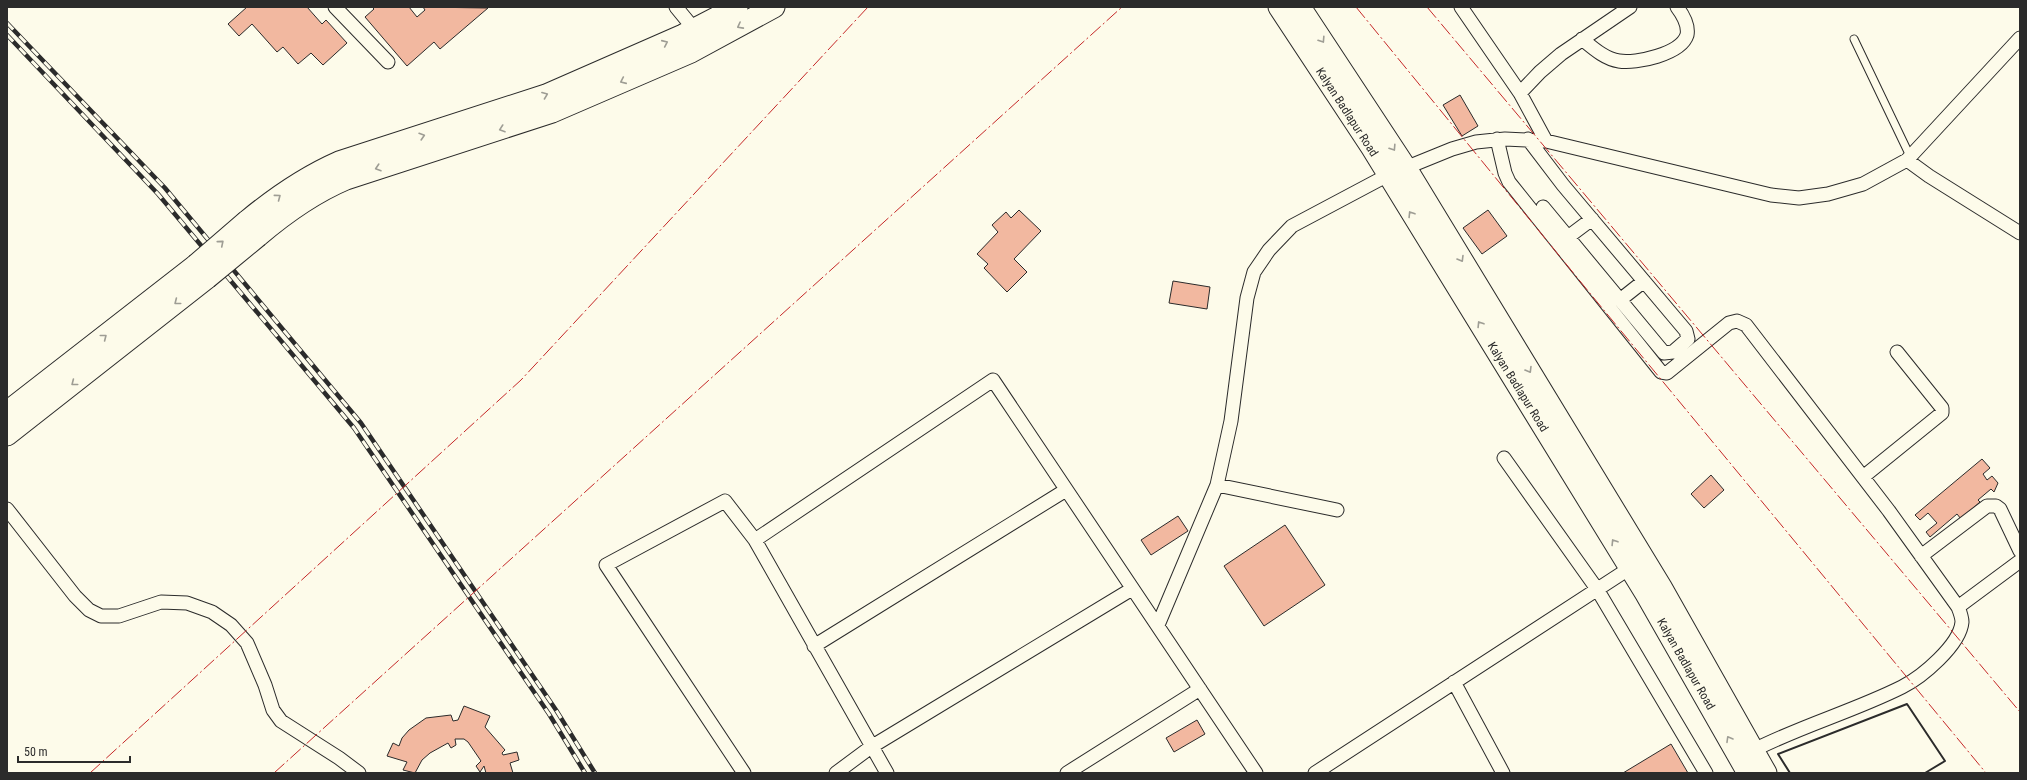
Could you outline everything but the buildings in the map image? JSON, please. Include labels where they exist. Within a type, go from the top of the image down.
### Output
[{"type":"main road","points":[[700,37],[737,7]]},
{"type":"main road","points":[[7,434],[253,229],[291,188],[316,172],[339,162],[546,96],[774,7]]},
{"type":"main road","name":"Kalyan Badlapur Road","points":[[1278,7],[1397,172],[1653,591],[1746,760],[1766,773]]},
{"type":"main road","name":"Kalyan Badlapur Road","points":[[1300,7],[1630,568],[1653,591]]},
{"type":"main road","points":[[7,412],[202,272]]},
{"type":"street","points":[[335,7],[388,62]]},
{"type":"street","points":[[676,7],[700,37]]},
{"type":"street","points":[[1461,7],[1520,93],[1546,141]]},
{"type":"street","points":[[1520,93],[1551,61],[1630,7]]},
{"type":"street","points":[[1582,39],[1606,56],[1618,61],[1633,62],[1647,59],[1673,50],[1687,36],[1685,18],[1677,7]]},
{"type":"street","points":[[1158,625],[1217,485],[1231,421],[1246,298],[1254,272],[1269,250],[1292,226],[1397,172],[1452,149],[1476,142],[1497,140],[1528,139],[1546,141],[1771,195],[1799,198],[1828,194],[1863,184],[1909,158],[2020,38]]},
{"type":"street","points":[[1528,139],[1592,219],[1686,331],[1688,339],[1673,352],[1664,353],[1543,207]]},
{"type":"street","points":[[1497,140],[1505,173],[1509,182],[1661,372],[1667,373],[1729,322],[1737,320],[1742,322],[1863,477],[1958,607],[1962,621],[1959,634],[1954,644],[1927,670],[1903,687],[1746,760]]},
{"type":"street","points":[[1909,158],[1929,176],[2020,233]]},
{"type":"street","points":[[1568,237],[1592,219]]},
{"type":"street","points":[[1620,300],[1644,280]]},
{"type":"street","points":[[1863,477],[1942,413],[1942,408],[1897,352]]},
{"type":"street","points":[[755,540],[993,380],[1256,773]]},
{"type":"street","points":[[1504,458],[1597,589],[1706,773]]},
{"type":"street","points":[[1217,485],[1337,510]]},
{"type":"street","points":[[814,646],[1066,490]]},
{"type":"street","points":[[744,773],[606,565],[725,501],[755,540],[887,773]]},
{"type":"street","points":[[1921,556],[1987,506],[1992,505],[2000,509],[2020,551]]},
{"type":"street","points":[[7,508],[75,596],[88,610],[101,616],[119,616],[161,602],[187,603],[212,612],[231,625],[247,643],[266,685],[273,710],[281,721],[339,758],[359,773]]},
{"type":"street","points":[[1958,607],[2020,561]]},
{"type":"street","points":[[1315,773],[1630,568]]},
{"type":"street","points":[[836,773],[872,747],[1132,589]]},
{"type":"street","points":[[1454,682],[1504,773]]},
{"type":"street","points":[[1067,773],[1200,689]]},
{"type":"lane","points":[[1854,39],[1909,158]]},
{"type":"railway","points":[[7,23],[165,188],[361,423],[556,710],[595,773]]},
{"type":"railway","points":[[7,35],[158,194],[354,428],[549,714],[585,773]]},
{"type":"wall","points":[[1790,773],[1778,754],[1907,704],[1945,761],[1925,773]]},
{"type":"power","points":[[90,773],[521,380],[868,7]]},
{"type":"power","points":[[274,773],[1122,7]]},
{"type":"power","points":[[1356,7],[1986,773]]},
{"type":"power","points":[[1427,7],[2020,712]]}]
